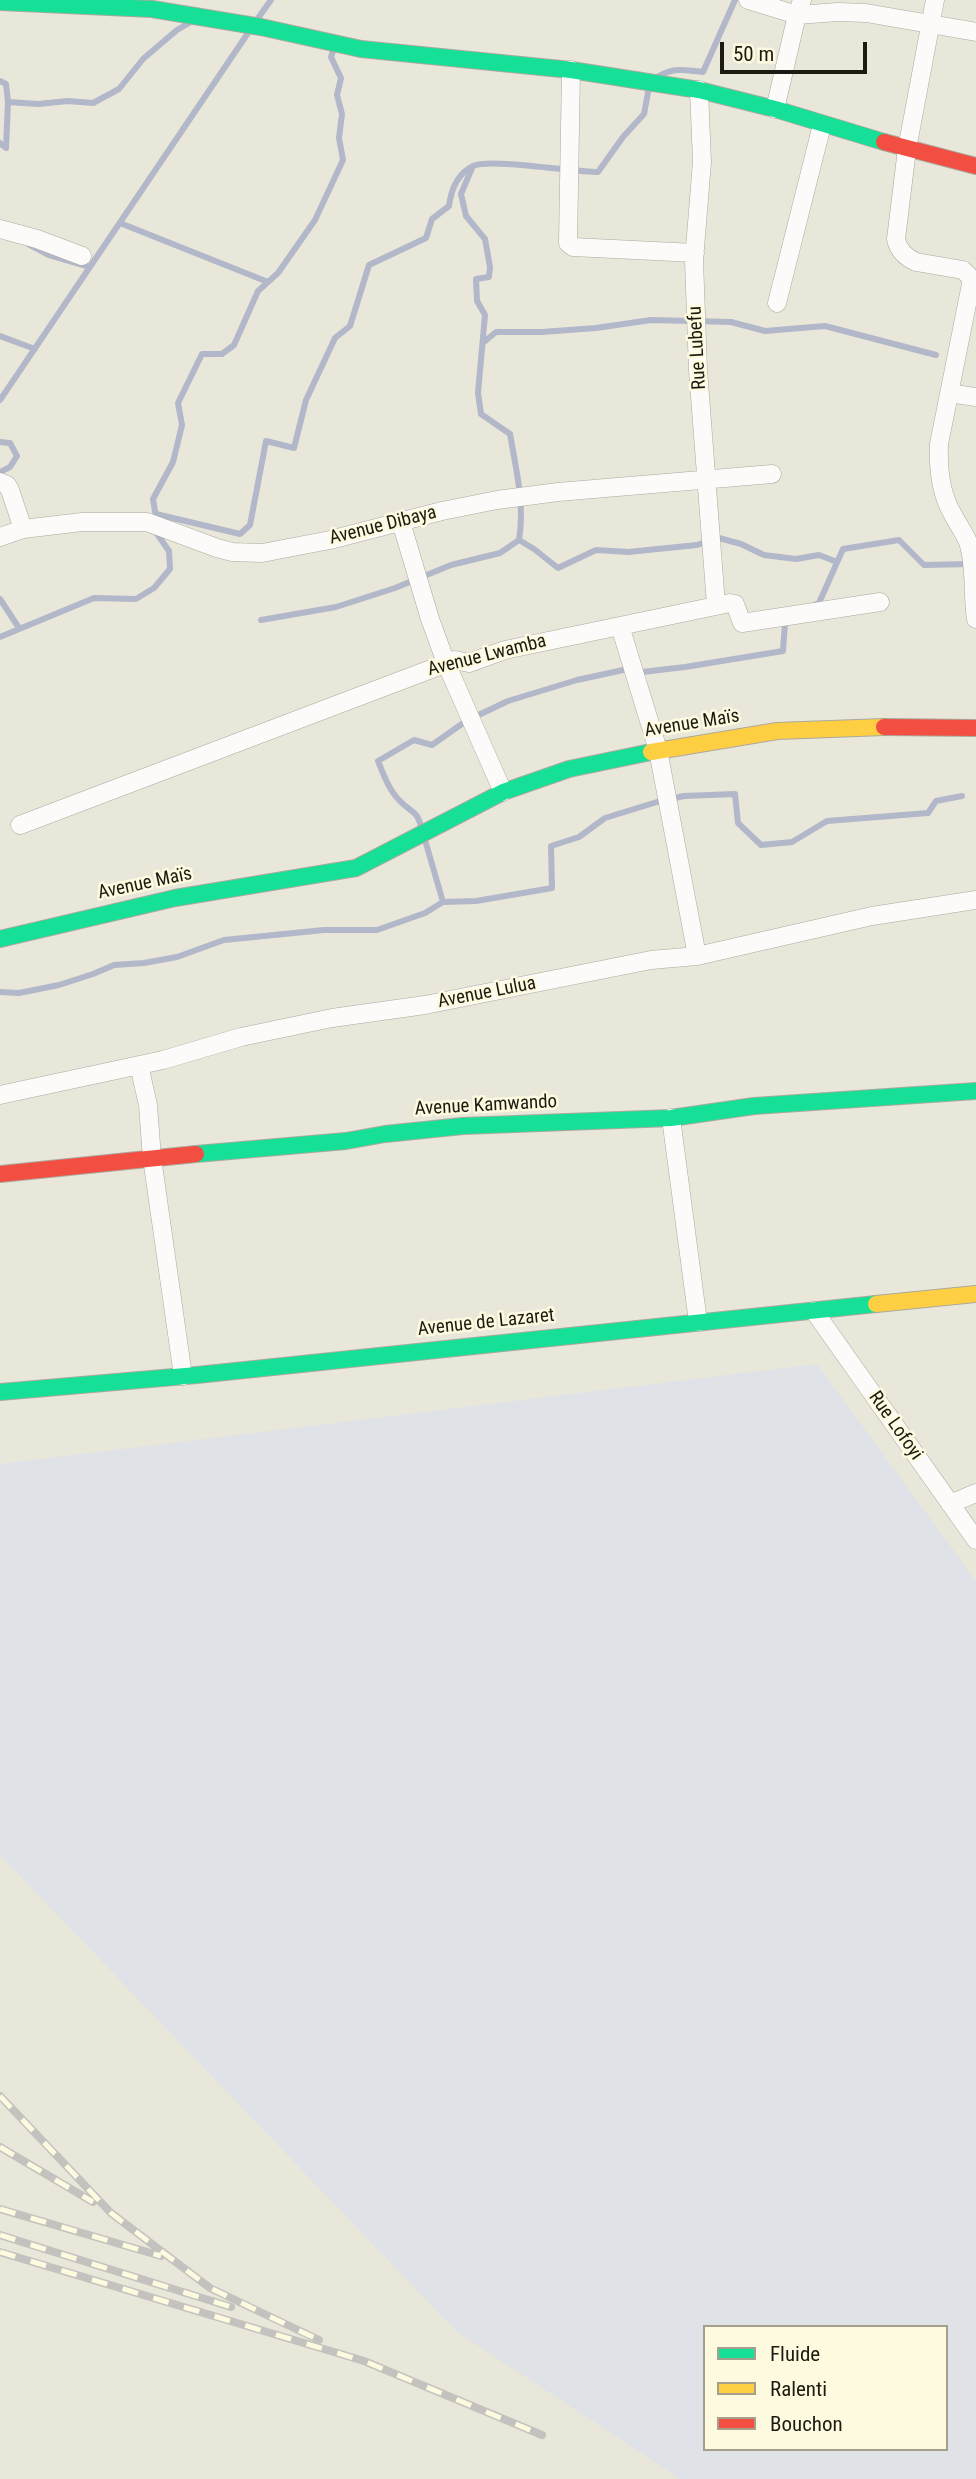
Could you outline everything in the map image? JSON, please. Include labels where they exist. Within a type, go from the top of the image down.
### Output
[{"type":"street","points":[[748,0],[866,13],[976,32]]},
{"type":"street","points":[[935,0],[907,149],[897,245],[904,255],[916,262],[963,270],[972,279],[939,444],[940,472],[950,510],[968,541],[976,619]]},
{"type":"street","points":[[0,2],[152,9],[261,27],[361,48],[570,71],[699,90],[976,166]]},
{"type":"street","points":[[775,109],[799,7]]},
{"type":"street","points":[[570,71],[568,243],[573,247],[695,253]]},
{"type":"street","name":"Rue Lubefu","points":[[699,90],[702,162],[695,253],[698,370],[716,605]]},
{"type":"street","points":[[776,303],[822,125]]},
{"type":"street","points":[[0,229],[82,256]]},
{"type":"street","points":[[949,393],[976,397]]},
{"type":"street","name":"Avenue Dibaya","points":[[0,537],[23,529],[82,522],[147,522],[217,548],[262,554],[497,500],[558,492],[772,474]]},
{"type":"street","points":[[0,482],[10,490],[23,529]]},
{"type":"street","points":[[401,522],[446,663],[503,792]]},
{"type":"street","points":[[716,605],[735,604],[742,623],[880,601]]},
{"type":"street","name":"Avenue Lwamba","points":[[20,825],[446,663],[460,660],[469,663],[505,650],[716,605]]},
{"type":"street","points":[[620,626],[658,750],[697,956]]},
{"type":"street","name":"Avenue Maïs","points":[[0,939],[175,898],[356,868],[503,792],[569,769],[658,750],[777,731],[899,727],[976,728]]},
{"type":"street","name":"Avenue Lulua","points":[[0,1095],[163,1060],[242,1037],[332,1018],[425,1005],[650,960],[697,956],[872,915],[976,900]]},
{"type":"street","points":[[139,1065],[148,1105],[152,1158],[183,1376]]},
{"type":"street","name":"Avenue Kamwando","points":[[0,1174],[346,1142],[385,1134],[463,1126],[670,1118],[779,1104],[976,1091]]},
{"type":"street","points":[[670,1118],[698,1322]]},
{"type":"street","name":"Avenue de Lazaret","points":[[0,1392],[183,1376],[976,1294]]},
{"type":"street","name":"Rue Lofoyi","points":[[814,1311],[976,1540]]},
{"type":"street","points":[[950,1503],[976,1493]]},
{"type":"shaded area","points":[[817,1364],[976,1581],[976,2479],[680,2479],[456,2331],[0,1855],[0,1464]]},
{"type":"waterway","points":[[256,21],[271,0]]},
{"type":"waterway","points":[[659,76],[675,70],[703,72],[735,0]]},
{"type":"waterway","points":[[8,102],[93,103],[119,89],[143,59],[189,23]]},
{"type":"waterway","points":[[0,400],[250,30]]},
{"type":"waterway","points":[[156,517],[153,499],[173,462],[182,425],[178,403],[202,354],[222,354],[234,345],[258,291],[278,273],[315,220],[343,160],[339,138],[342,114],[337,95],[341,78],[331,57],[334,48]]},
{"type":"waterway","points":[[0,81],[6,84],[8,102],[6,148],[0,143]]},
{"type":"waterway","points":[[156,514],[240,534],[250,525],[266,441],[294,448],[306,400],[335,338],[350,326],[369,265],[426,238],[432,219],[449,206],[456,183],[463,173],[473,166],[513,164],[598,172],[623,137],[644,114],[649,87]]},
{"type":"waterway","points":[[261,620],[336,607],[395,588],[451,565],[500,553],[519,540],[520,500],[510,434],[481,414],[478,393],[485,315],[477,301],[476,279],[489,277],[490,267],[485,239],[466,216],[461,194],[472,168]]},
{"type":"waterway","points":[[120,223],[268,282]]},
{"type":"waterway","points":[[28,244],[49,255],[90,267]]},
{"type":"waterway","points":[[484,342],[496,332],[596,328],[651,320],[731,322],[765,331],[825,326],[936,355]]},
{"type":"waterway","points":[[0,336],[35,349]]},
{"type":"waterway","points":[[0,442],[10,443],[17,456],[10,467],[0,472]]},
{"type":"waterway","points":[[0,637],[94,598],[136,599],[154,588],[170,569],[169,551],[155,531]]},
{"type":"waterway","points":[[519,540],[558,568],[596,550],[628,552],[697,545],[719,538],[741,544],[764,555],[796,559],[819,555],[837,562]]},
{"type":"waterway","points":[[814,605],[819,603],[843,549],[899,540],[924,565],[971,564]]},
{"type":"waterway","points":[[0,599],[19,628]]},
{"type":"waterway","points":[[421,826],[415,814],[393,792],[378,761],[414,740],[432,745],[466,721],[508,701],[577,680],[628,669],[642,672],[783,651],[785,623],[788,620]]},
{"type":"waterway","points":[[0,992],[19,993],[59,985],[114,965],[177,957],[224,940],[324,930],[377,930],[425,913],[443,902],[476,901],[552,888],[551,846],[579,837],[605,818],[684,796],[735,794],[738,823],[761,845],[792,842],[827,821],[928,813],[936,801],[962,796]]},
{"type":"waterway","points":[[425,840],[443,902]]},
{"type":"railway","points":[[0,2096],[111,2213],[210,2288],[319,2340]]},
{"type":"railway","points":[[0,2147],[93,2202]]},
{"type":"railway","points":[[0,2209],[161,2256]]},
{"type":"railway","points":[[0,2235],[231,2307]]},
{"type":"railway","points":[[0,2252],[364,2361],[542,2435]]},
{"type":"traffic: fast","points":[[0,2],[152,9],[261,27],[361,49],[571,70],[699,90],[775,109],[884,142]]},
{"type":"traffic: fast","points":[[0,939],[175,898],[356,868],[503,792],[569,769],[651,752]]},
{"type":"traffic: fast","points":[[196,1154],[346,1141],[463,1126],[671,1118],[754,1106],[976,1091]]},
{"type":"traffic: fast","points":[[0,1392],[197,1375],[876,1304]]},
{"type":"traffic: slow","points":[[651,752],[777,731],[884,727]]},
{"type":"traffic: slow","points":[[876,1304],[976,1294]]},
{"type":"traffic: jam","points":[[884,142],[976,166]]},
{"type":"traffic: jam","points":[[884,727],[976,728]]},
{"type":"traffic: jam","points":[[0,1174],[196,1154]]}]
